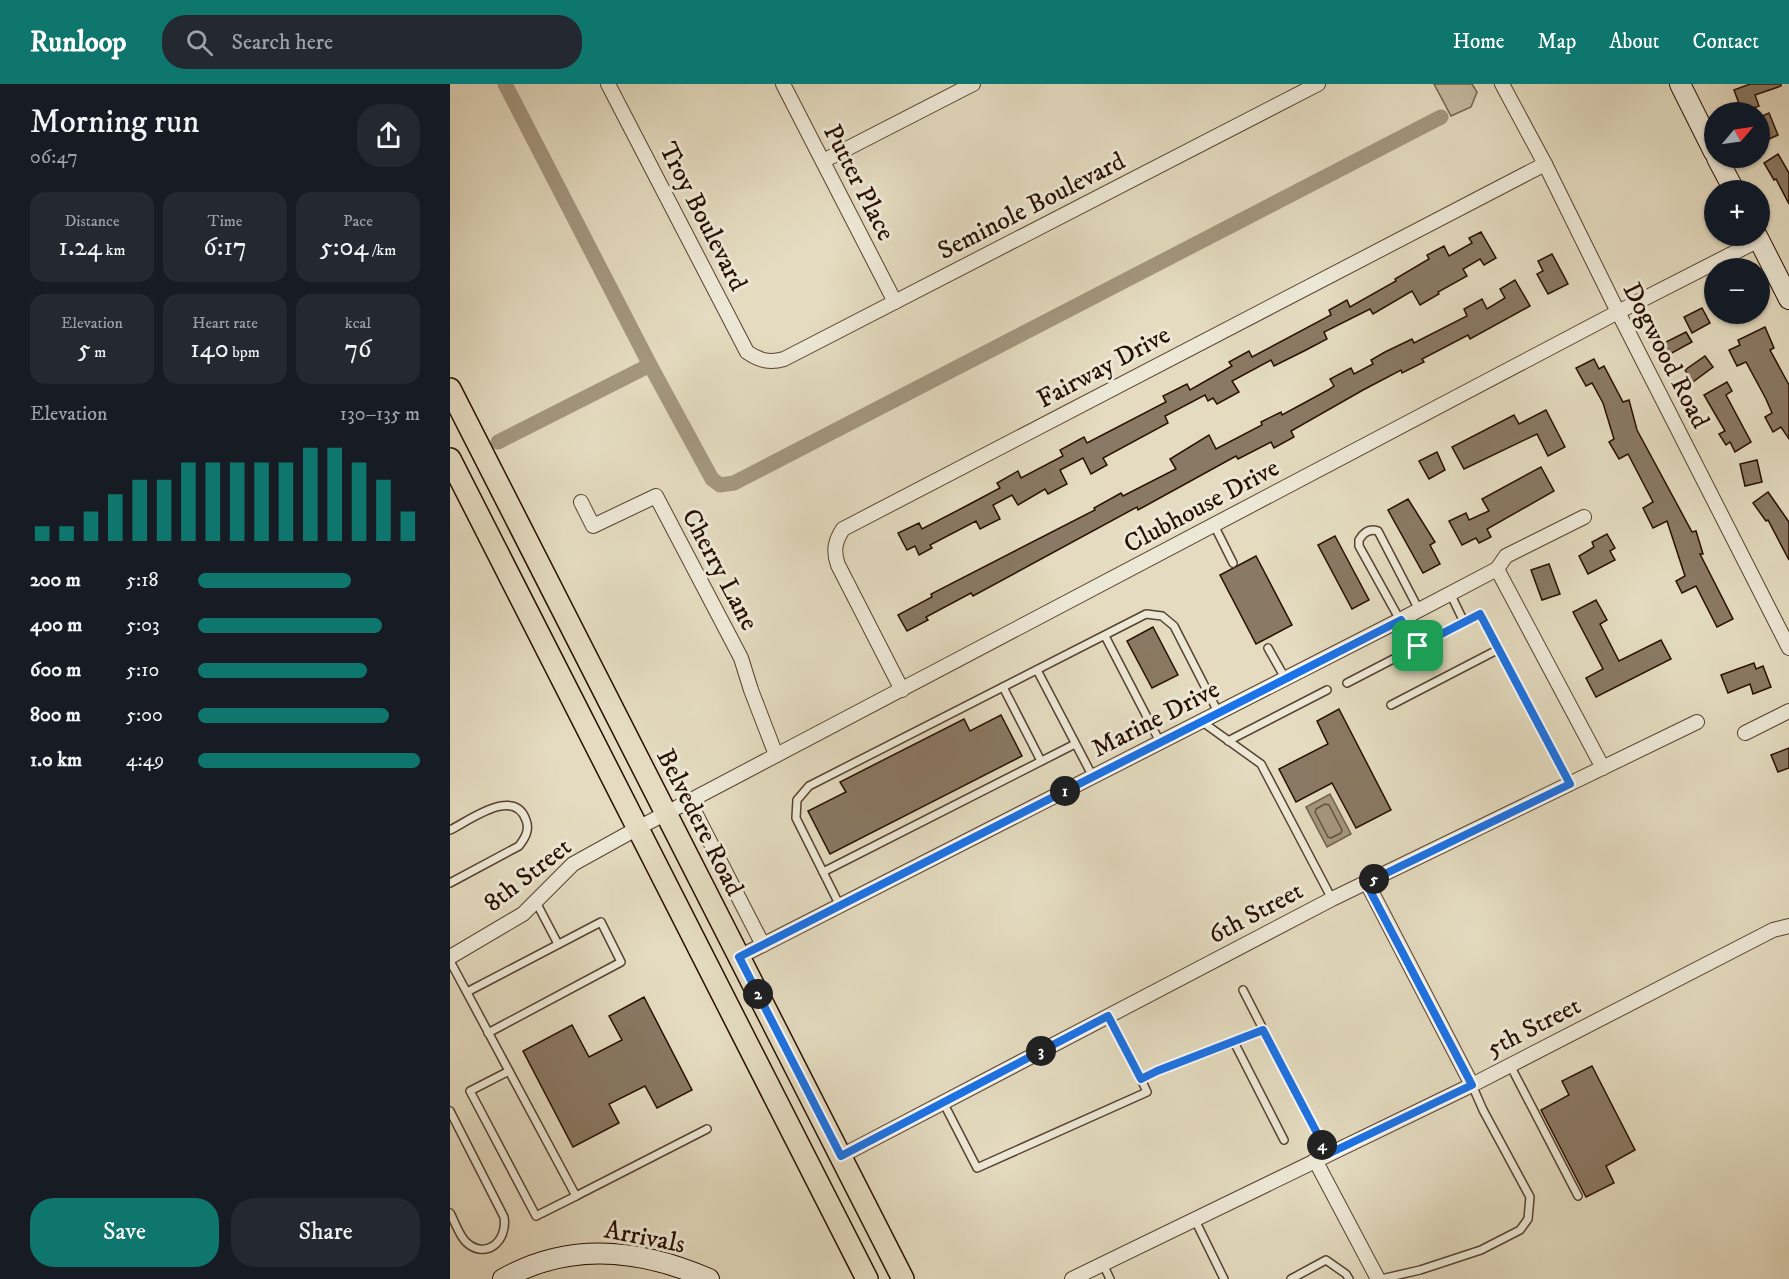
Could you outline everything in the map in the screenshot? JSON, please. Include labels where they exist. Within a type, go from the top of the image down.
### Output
[{"type":"main road","name":"Belvedere Road","points":[[450,389],[903,1279]]},
{"type":"main road","points":[[450,459],[867,1279]]},
{"type":"street","name":"Troy Boulevard","points":[[609,84],[747,352],[765,362]]},
{"type":"street","name":"Putter Place","points":[[783,84],[895,302]]},
{"type":"street","points":[[823,161],[973,84]]},
{"type":"street","name":"Dogwood Road","points":[[1502,84],[1545,164],[1789,648]]},
{"type":"street","points":[[1680,84],[1704,132]]},
{"type":"street","name":"Seminole Boulevard","points":[[765,362],[784,359],[1313,85]]},
{"type":"street","name":"Fairway Drive","points":[[902,690],[838,566],[835,546],[843,529],[1545,164]]},
{"type":"street","name":"Clubhouse Drive","points":[[666,813],[1743,246]]},
{"type":"street","points":[[1762,246],[1789,299]]},
{"type":"street","name":"Cherry Lane","points":[[581,502],[593,526],[656,496],[741,658],[776,755]]},
{"type":"street","name":"Marine Drive","points":[[739,957],[1401,620],[1497,569],[1506,556],[1584,517]]},
{"type":"street","points":[[1497,569],[1603,768]]},
{"type":"street","points":[[1745,733],[1789,711]]},
{"type":"street","name":"6th Street","points":[[841,1156],[1332,899],[1696,722]]},
{"type":"street","points":[[689,801],[763,945]]},
{"type":"street","name":"8th Street","points":[[450,957],[523,914],[573,864],[666,813]]},
{"type":"street","points":[[1366,883],[1472,1085]]},
{"type":"street","name":"5th Street","points":[[1072,1279],[1472,1085],[1773,930],[1789,926]]},
{"type":"street","points":[[1321,1157],[1380,1279]]},
{"type":"street","name":"Arrivals","points":[[503,1279],[549,1259],[575,1253],[598,1252],[650,1259],[709,1279]]},
{"type":"lane","points":[[1214,525],[1233,563]]},
{"type":"lane","points":[[1418,646],[1359,546],[1359,540],[1368,531],[1378,531],[1419,610]]},
{"type":"lane","points":[[1450,593],[1464,622]]},
{"type":"lane","points":[[840,906],[796,818],[795,809],[802,792],[809,786],[1146,614],[1162,616],[1174,626],[1218,712]]},
{"type":"lane","points":[[1347,683],[1480,614],[1570,784]]},
{"type":"lane","points":[[1105,636],[1160,742]]},
{"type":"lane","points":[[1269,648],[1285,678]]},
{"type":"lane","points":[[1391,705],[1499,649]]},
{"type":"lane","points":[[1037,670],[1093,777]]},
{"type":"lane","points":[[1004,687],[1041,761]]},
{"type":"lane","points":[[1228,741],[1327,690]]},
{"type":"lane","points":[[1201,722],[1261,764],[1332,899]]},
{"type":"lane","points":[[823,872],[1076,744]]},
{"type":"lane","points":[[450,830],[502,805],[516,808],[526,819],[528,826],[527,833],[519,846],[450,883]]},
{"type":"lane","points":[[536,901],[558,944]]},
{"type":"lane","points":[[467,992],[601,922],[621,962],[488,1033]]},
{"type":"lane","points":[[450,961],[576,1196]]},
{"type":"lane","points":[[1243,990],[1321,1157]]},
{"type":"lane","points":[[943,1102],[977,1168],[1147,1092],[1108,1016]]},
{"type":"lane","points":[[1141,1079],[1263,1030]]},
{"type":"lane","points":[[1234,1042],[1284,1140]]},
{"type":"lane","points":[[1510,1065],[1578,1196]]},
{"type":"lane","points":[[509,1071],[470,1091],[536,1216],[707,1128]]},
{"type":"lane","points":[[1380,1279],[1420,1270],[1481,1250],[1520,1230],[1528,1219],[1530,1197],[1472,1085]]},
{"type":"lane","points":[[450,1111],[504,1217],[506,1227],[501,1240],[494,1246],[480,1249],[466,1242],[451,1216]]},
{"type":"lane","points":[[1194,1219],[1224,1279]]},
{"type":"lane","points":[[1291,1279],[1326,1260],[1346,1274],[1349,1279]]},
{"type":"lane","points":[[1103,1264],[1110,1279]]},
{"type":"shaded area","points":[[1434,84],[1472,84],[1477,92],[1471,107],[1451,116]]},
{"type":"water","points":[[1330,794],[1351,834],[1327,847],[1306,807]]},
{"type":"building","points":[[1750,84],[1781,84],[1781,86],[1755,95],[1758,102],[1738,102],[1734,90]]},
{"type":"building","points":[[1770,115],[1778,135],[1770,139]]},
{"type":"building","points":[[1778,154],[1789,173],[1789,204],[1776,179],[1774,180],[1767,168],[1770,168],[1770,159]]},
{"type":"building","points":[[1481,232],[1496,258],[1484,265],[1480,259],[1463,269],[1467,276],[1420,305],[1412,291],[1373,314],[1370,309],[1324,332],[1327,339],[1306,350],[1274,366],[1271,360],[1232,381],[1239,392],[1217,404],[1213,398],[1208,401],[1205,395],[1165,416],[1168,423],[1103,458],[1107,465],[1091,474],[1083,458],[1060,470],[1067,484],[1048,494],[1045,489],[1018,505],[1012,495],[993,505],[1000,519],[980,529],[976,521],[930,545],[932,548],[919,555],[915,546],[907,550],[898,533],[919,523],[922,529],[1000,488],[997,483],[1018,471],[1021,478],[1063,456],[1060,450],[1084,437],[1087,443],[1166,402],[1163,396],[1187,384],[1190,390],[1232,366],[1229,362],[1249,351],[1252,357],[1331,315],[1329,310],[1347,300],[1350,307],[1429,259],[1427,255],[1444,246],[1449,256],[1472,243],[1469,238]]},
{"type":"building","points":[[1552,254],[1568,284],[1548,294],[1537,274],[1543,271],[1538,261]]},
{"type":"building","points":[[1515,280],[1530,306],[1470,339],[1468,335],[1422,359],[1424,362],[1402,373],[1401,370],[1363,390],[1291,431],[1294,437],[1274,448],[1271,442],[1238,459],[1236,456],[973,596],[971,593],[926,617],[928,620],[907,631],[898,615],[932,597],[931,594],[1095,510],[1094,508],[1121,493],[1123,496],[1176,469],[1170,459],[1209,435],[1216,449],[1262,425],[1261,422],[1281,412],[1282,415],[1328,390],[1334,386],[1330,379],[1351,368],[1354,374],[1373,364],[1371,360],[1385,352],[1412,339],[1414,343],[1467,316],[1464,309],[1482,299],[1487,309],[1505,298],[1500,289]]},
{"type":"building","points":[[1702,308],[1704,324],[1708,324],[1692,333],[1684,317]]},
{"type":"building","points":[[1765,327],[1774,348],[1770,350],[1789,385],[1789,439],[1781,427],[1773,432],[1765,417],[1772,413],[1766,399],[1746,362],[1737,366],[1729,350],[1740,345],[1738,340]]},
{"type":"building","points":[[1686,332],[1692,342],[1670,354],[1664,343]]},
{"type":"building","points":[[1705,356],[1713,367],[1693,382],[1685,370]]},
{"type":"building","points":[[1594,359],[1599,369],[1604,366],[1623,402],[1629,400],[1637,430],[1692,532],[1696,531],[1703,554],[1700,554],[1733,619],[1717,627],[1696,586],[1682,593],[1676,581],[1685,576],[1667,521],[1653,528],[1643,508],[1653,502],[1628,454],[1619,459],[1609,442],[1614,439],[1603,403],[1592,383],[1586,386],[1576,368]]},
{"type":"building","points":[[1727,382],[1732,391],[1726,395],[1751,442],[1735,452],[1730,442],[1726,445],[1719,434],[1725,431],[1704,395]]},
{"type":"building","points":[[1546,410],[1565,447],[1548,456],[1537,434],[1464,469],[1452,447],[1514,415],[1519,424]]},
{"type":"building","points":[[1437,452],[1445,470],[1429,479],[1419,461]]},
{"type":"building","points":[[1757,460],[1762,482],[1745,486],[1740,464]]},
{"type":"building","points":[[1541,467],[1554,491],[1487,529],[1491,537],[1479,543],[1476,538],[1462,545],[1449,521],[1466,513],[1469,520],[1489,511],[1482,499]]},
{"type":"building","points":[[1768,492],[1789,522],[1789,560],[1768,520],[1766,521],[1753,503]]},
{"type":"building","points":[[1408,499],[1435,542],[1430,545],[1440,564],[1423,573],[1388,510]]},
{"type":"building","points":[[1607,534],[1615,548],[1610,551],[1615,560],[1588,574],[1579,556],[1594,547],[1592,542]]},
{"type":"building","points":[[1335,536],[1369,600],[1352,609],[1318,545]]},
{"type":"building","points":[[1256,556],[1292,625],[1256,644],[1220,575]]},
{"type":"building","points":[[1549,564],[1560,594],[1542,600],[1531,570]]},
{"type":"building","points":[[1596,600],[1607,620],[1600,624],[1619,661],[1661,640],[1671,659],[1596,697],[1586,678],[1603,669],[1573,612]]},
{"type":"building","points":[[1153,627],[1178,675],[1152,688],[1127,641]]},
{"type":"building","points":[[1754,663],[1756,669],[1763,666],[1771,687],[1753,694],[1750,684],[1728,693],[1721,675]]},
{"type":"building","points":[[1339,709],[1391,810],[1356,828],[1332,783],[1296,802],[1279,769],[1328,744],[1317,721]]},
{"type":"building","points":[[1001,715],[1022,756],[830,854],[808,811],[846,792],[840,782],[964,719],[970,731]]},
{"type":"building","points":[[1789,748],[1789,768],[1778,772],[1771,755]]},
{"type":"building","points":[[644,997],[692,1090],[657,1108],[645,1086],[609,1104],[619,1123],[573,1147],[523,1051],[572,1025],[589,1057],[622,1040],[609,1016]]},
{"type":"building","points":[[1592,1066],[1635,1150],[1606,1166],[1614,1183],[1586,1197],[1541,1110],[1569,1095],[1562,1081]]},
{"type":"waterway","points":[[505,84],[650,365],[712,479],[720,485],[734,483],[1441,117]]},
{"type":"waterway","points":[[498,442],[650,365]]},
{"type":"route","points":[[1480,614],[1570,784],[1366,883],[1472,1085],[1328,1154],[1263,1030],[1141,1079],[1108,1016],[841,1156],[739,957],[1401,620],[1418,646],[1480,614]]}]
